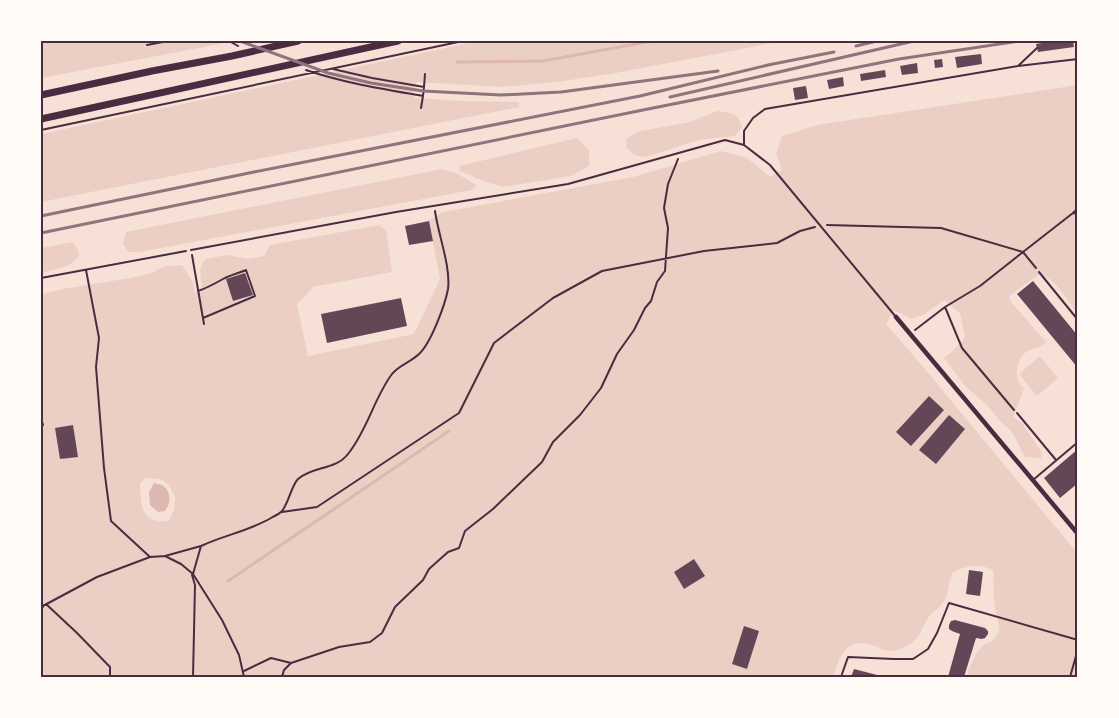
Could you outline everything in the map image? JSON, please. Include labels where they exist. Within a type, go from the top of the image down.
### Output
[{"type":"main road","points":[[41,95],[298,41]]},
{"type":"main road","points":[[41,119],[398,41]]},
{"type":"street","points":[[896,317],[1078,534]]},
{"type":"lane","points":[[1018,66],[1037,48]]},
{"type":"lane","points":[[744,144],[744,131],[753,118],[765,109],[1018,66],[1078,59]]},
{"type":"lane","points":[[191,250],[396,212],[568,184],[725,140],[744,144],[770,166],[896,317]]},
{"type":"lane","points":[[1039,272],[1078,320]]},
{"type":"lane","points":[[1017,413],[1056,460]]},
{"type":"lane","points":[[1033,480],[1078,442]]},
{"type":"lane","points":[[841,677],[848,656],[913,659],[928,649],[938,633],[949,603],[1078,640]]},
{"type":"lane","points":[[1070,677],[1078,649]]},
{"type":"path","points":[[147,45],[168,41]]},
{"type":"path","points":[[229,41],[246,49]]},
{"type":"path","points":[[41,130],[464,41]]},
{"type":"path","points":[[321,66],[372,78],[424,87]]},
{"type":"path","points":[[300,68],[370,87],[423,96]]},
{"type":"path","points":[[421,108],[425,74]]},
{"type":"path","points":[[282,677],[284,670],[291,663],[339,647],[370,642],[382,633],[395,607],[423,580],[429,569],[448,552],[459,548],[465,531],[493,509],[542,462],[553,442],[580,415],[601,388],[618,354],[651,301],[657,282],[665,270],[668,228],[664,208],[668,184],[680,152]]},
{"type":"path","points":[[282,512],[298,480],[314,470],[333,465],[347,456],[364,429],[392,373],[419,354],[430,338],[448,288],[448,273],[434,206]]},
{"type":"path","points":[[910,334],[945,307],[980,286],[1078,208]]},
{"type":"path","points":[[1072,213],[1078,214]]},
{"type":"path","points":[[41,610],[44,605],[97,577],[150,557],[165,556],[201,546],[258,525],[282,512],[317,507],[459,413],[494,343],[553,298],[602,271],[704,251],[776,243],[800,231],[820,225],[941,228],[1023,252],[1039,272]]},
{"type":"path","points":[[41,278],[191,250],[204,324]]},
{"type":"path","points":[[86,270],[99,338],[96,367],[110,521],[150,557]]},
{"type":"path","points":[[198,291],[246,270],[256,296],[203,318]]},
{"type":"path","points":[[945,307],[962,348],[1017,413]]},
{"type":"path","points":[[41,418],[43,424]]},
{"type":"path","points":[[193,677],[195,585],[192,574],[201,546]]},
{"type":"path","points":[[165,556],[181,564],[192,574],[222,620],[239,655],[244,677]]},
{"type":"path","points":[[44,605],[77,632],[110,668],[110,677]]},
{"type":"path","points":[[243,671],[271,658],[291,663]]},
{"type":"shaded area","points":[[41,41],[236,41],[41,78]]},
{"type":"shaded area","points":[[478,41],[783,41],[616,73],[557,82],[502,87],[417,82],[415,84],[415,98],[519,102],[519,107],[41,202],[41,134]]},
{"type":"shaded area","points":[[1078,85],[1078,315],[1051,280],[1040,274],[1009,297],[1011,302],[1046,342],[1025,353],[1019,360],[1017,374],[1020,384],[1024,389],[1013,417],[1022,423],[1042,453],[1041,458],[1025,457],[1012,432],[987,405],[965,386],[944,358],[965,337],[960,313],[944,300],[923,315],[911,319],[894,310],[886,324],[1078,554],[1078,677],[968,677],[968,671],[977,652],[984,645],[993,641],[999,632],[994,600],[993,570],[969,566],[953,572],[945,599],[928,618],[914,641],[896,651],[886,650],[865,643],[851,645],[842,655],[833,677],[41,677],[41,294],[149,274],[165,266],[182,265],[194,284],[195,293],[202,291],[200,269],[205,259],[227,255],[248,259],[264,256],[270,245],[379,225],[386,230],[392,272],[313,287],[297,305],[308,356],[414,334],[440,279],[429,221],[443,212],[633,177],[721,151],[747,158],[770,177],[782,170],[776,154],[782,136],[817,125]],"holes":[[[146,478],[161,479],[169,485],[175,497],[174,510],[169,521],[152,520],[144,512],[140,483]],[[744,626],[759,631],[747,669],[732,664]]]},
{"type":"shaded area","points":[[717,111],[733,114],[738,118],[742,127],[735,136],[699,140],[646,157],[634,155],[626,147],[627,138],[640,131],[690,122]]},
{"type":"shaded area","points":[[577,138],[589,150],[589,166],[571,176],[503,187],[460,171],[459,166]]},
{"type":"shaded area","points":[[442,169],[458,174],[476,185],[472,190],[140,252],[128,252],[123,244],[126,232]]},
{"type":"shaded area","points":[[73,242],[80,254],[77,259],[63,267],[41,273],[41,248]]},
{"type":"shaded area","points":[[1040,356],[1058,378],[1037,396],[1019,374]]},
{"type":"shaded area","points":[[154,483],[162,485],[168,491],[170,498],[165,511],[158,512],[150,505],[149,492]]},
{"type":"building","points":[[1054,41],[1073,41],[1074,47],[1038,52],[1036,44]]},
{"type":"building","points":[[981,54],[982,64],[957,68],[955,57]]},
{"type":"building","points":[[942,59],[943,67],[935,68],[934,60]]},
{"type":"building","points":[[917,63],[918,73],[902,75],[900,66]]},
{"type":"building","points":[[885,70],[886,77],[861,81],[860,74]]},
{"type":"building","points":[[843,77],[844,86],[829,89],[827,80]]},
{"type":"building","points":[[806,86],[808,98],[795,100],[793,88]]},
{"type":"building","points":[[429,221],[433,241],[409,245],[405,226]]},
{"type":"building","points":[[245,273],[253,295],[233,301],[226,279]]},
{"type":"building","points":[[1033,281],[1078,336],[1078,368],[1017,294]]},
{"type":"building","points":[[401,298],[407,326],[327,343],[321,314]]},
{"type":"building","points":[[929,396],[944,410],[911,446],[896,432]]},
{"type":"building","points":[[949,415],[965,429],[936,464],[919,450]]},
{"type":"building","points":[[73,425],[78,457],[60,459],[55,428]]},
{"type":"building","points":[[1078,449],[1078,483],[1060,498],[1044,478]]},
{"type":"building","points":[[694,559],[705,576],[684,589],[674,572]]},
{"type":"building","points":[[969,570],[983,572],[980,596],[966,594]]},
{"type":"building","points":[[955,620],[985,628],[988,631],[985,638],[976,638],[964,677],[948,677],[960,634],[949,629],[951,621]]},
{"type":"building","points":[[744,626],[759,631],[747,669],[732,664]]},
{"type":"building","points":[[854,669],[881,676],[881,677],[851,677]]},
{"type":"waterway","points":[[457,62],[543,61],[652,41]]},
{"type":"waterway","points":[[228,581],[449,431]]},
{"type":"railway","points":[[240,41],[328,73],[371,83],[423,91],[501,95],[561,92],[718,71]]},
{"type":"railway","points":[[856,46],[877,41]]},
{"type":"railway","points":[[670,97],[914,41]]},
{"type":"railway","points":[[41,233],[899,59],[1020,41]]},
{"type":"railway","points":[[41,216],[640,96],[768,65],[834,52]]}]
